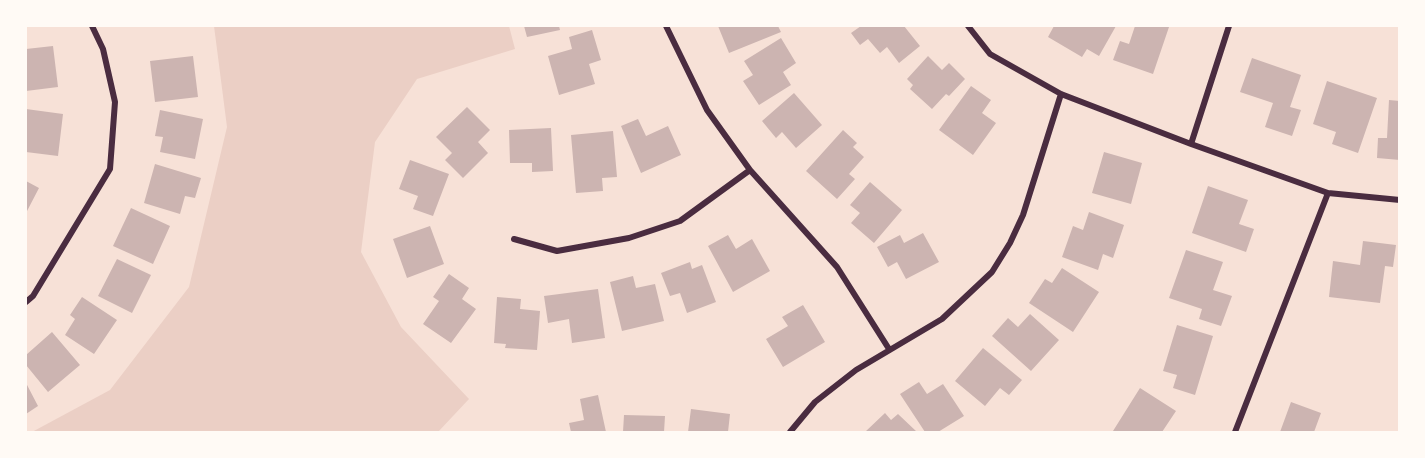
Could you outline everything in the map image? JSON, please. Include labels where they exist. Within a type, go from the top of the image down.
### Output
[{"type":"street","points":[[26,302],[33,296],[110,169],[115,102],[103,49],[92,26]]},
{"type":"street","points":[[666,26],[707,110],[750,170],[837,267],[889,349]]},
{"type":"street","points":[[968,26],[990,54],[1061,94],[1328,193],[1400,200]]},
{"type":"street","points":[[1191,144],[1229,26]]},
{"type":"street","points":[[790,432],[815,402],[856,370],[942,319],[992,272],[1023,216],[1061,94]]},
{"type":"street","points":[[514,239],[557,251],[629,237],[680,221],[750,170]]},
{"type":"street","points":[[1235,432],[1328,193]]},
{"type":"shaded area","points":[[214,26],[509,26],[515,49],[417,79],[375,142],[361,252],[401,327],[469,399],[438,432],[32,432],[110,390],[189,287],[227,127]]},
{"type":"building","points":[[524,26],[559,26],[560,30],[527,37]]},
{"type":"building","points":[[718,26],[778,26],[781,32],[729,53]]},
{"type":"building","points":[[861,26],[904,26],[920,46],[899,63],[887,47],[880,53],[868,39],[860,45],[851,33]]},
{"type":"building","points":[[1054,26],[1116,26],[1099,56],[1087,49],[1082,57],[1048,37]]},
{"type":"building","points":[[1135,26],[1169,27],[1153,74],[1113,60],[1120,41],[1129,44]]},
{"type":"building","points":[[592,30],[601,60],[589,64],[595,84],[559,95],[548,56],[572,49],[569,37]]},
{"type":"building","points":[[781,38],[796,63],[783,72],[791,85],[759,105],[743,81],[753,75],[744,61]]},
{"type":"building","points":[[53,46],[58,87],[26,91],[26,49]]},
{"type":"building","points":[[193,56],[198,97],[155,102],[150,61]]},
{"type":"building","points":[[928,56],[942,70],[949,63],[965,79],[949,96],[946,94],[932,109],[910,89],[913,85],[907,79]]},
{"type":"building","points":[[1252,58],[1301,75],[1290,107],[1301,110],[1292,136],[1265,127],[1273,103],[1240,92]]},
{"type":"building","points":[[1327,81],[1377,98],[1358,153],[1332,144],[1336,132],[1313,124]]},
{"type":"building","points":[[971,86],[991,100],[982,113],[996,123],[973,155],[939,130]]},
{"type":"building","points":[[794,93],[822,125],[796,148],[782,132],[776,138],[762,121]]},
{"type":"building","points":[[1389,100],[1400,101],[1400,160],[1377,158],[1378,138],[1387,138]]},
{"type":"building","points":[[467,107],[490,130],[478,142],[488,153],[463,178],[445,160],[452,153],[436,137]]},
{"type":"building","points":[[26,109],[63,114],[58,156],[26,152]]},
{"type":"building","points":[[160,110],[203,119],[195,159],[160,152],[163,137],[155,136]]},
{"type":"building","points":[[638,119],[646,136],[668,126],[681,155],[641,173],[621,126]]},
{"type":"building","points":[[551,128],[553,171],[532,172],[532,163],[510,163],[509,130]]},
{"type":"building","points":[[843,130],[857,143],[853,147],[864,157],[849,174],[855,179],[837,199],[806,171]]},
{"type":"building","points":[[613,131],[617,177],[602,178],[603,191],[576,193],[571,135]]},
{"type":"building","points":[[1104,152],[1142,163],[1131,204],[1092,193]]},
{"type":"building","points":[[410,160],[449,174],[433,216],[413,209],[418,196],[399,189]]},
{"type":"building","points":[[155,164],[201,178],[195,198],[185,196],[180,214],[144,203]]},
{"type":"building","points":[[26,181],[39,188],[26,213]]},
{"type":"building","points":[[870,182],[902,210],[874,243],[851,223],[860,213],[850,205]]},
{"type":"building","points":[[1208,186],[1248,200],[1239,224],[1254,229],[1246,252],[1192,233]]},
{"type":"building","points":[[131,208],[170,226],[153,264],[113,246]]},
{"type":"building","points":[[1089,212],[1124,225],[1113,258],[1103,254],[1098,270],[1062,257],[1073,226],[1083,230]]},
{"type":"building","points":[[430,226],[444,264],[407,278],[393,239]]},
{"type":"building","points":[[923,233],[939,262],[906,279],[897,262],[888,267],[877,247],[900,235],[904,243]]},
{"type":"building","points":[[728,235],[736,249],[752,239],[770,271],[733,292],[708,246]]},
{"type":"building","points":[[1363,241],[1396,245],[1393,267],[1385,266],[1380,303],[1329,297],[1333,261],[1360,265]]},
{"type":"building","points":[[1186,250],[1223,262],[1213,290],[1232,296],[1221,326],[1199,319],[1202,309],[1169,298]]},
{"type":"building","points":[[117,259],[151,275],[132,313],[98,296]]},
{"type":"building","points":[[690,262],[692,269],[702,265],[716,302],[687,313],[680,293],[670,296],[661,273]]},
{"type":"building","points":[[1062,268],[1099,292],[1073,332],[1029,303],[1045,279],[1052,283]]},
{"type":"building","points":[[449,274],[469,288],[462,299],[476,309],[451,343],[423,324],[439,301],[433,297]]},
{"type":"building","points":[[633,276],[636,288],[655,284],[664,321],[622,331],[610,282]]},
{"type":"building","points":[[598,289],[605,338],[572,343],[569,319],[548,323],[544,296]]},
{"type":"building","points":[[82,297],[117,320],[94,354],[65,335],[75,319],[70,315]]},
{"type":"building","points":[[497,297],[521,299],[520,309],[540,311],[537,350],[505,348],[506,344],[494,343]]},
{"type":"building","points":[[803,305],[825,342],[783,367],[766,339],[788,326],[782,317]]},
{"type":"building","points":[[1030,314],[1059,340],[1031,371],[992,336],[1008,318],[1018,327]]},
{"type":"building","points":[[1177,325],[1213,336],[1195,395],[1173,388],[1177,375],[1163,371]]},
{"type":"building","points":[[52,332],[80,365],[48,392],[26,365],[26,355]]},
{"type":"building","points":[[983,348],[1022,380],[1009,395],[1000,388],[985,406],[955,381]]},
{"type":"building","points":[[919,382],[927,394],[943,384],[964,416],[938,432],[925,432],[900,394]]},
{"type":"building","points":[[26,383],[38,406],[26,414]]},
{"type":"building","points":[[1140,388],[1176,411],[1162,432],[1113,431]]},
{"type":"building","points":[[598,395],[606,432],[571,432],[569,423],[584,420],[580,399]]},
{"type":"building","points":[[1291,402],[1321,413],[1314,432],[1280,432]]},
{"type":"building","points":[[691,409],[730,414],[728,432],[688,432]]},
{"type":"building","points":[[885,413],[891,420],[898,414],[917,432],[865,432]]},
{"type":"building","points":[[624,415],[665,416],[664,432],[623,432]]}]
